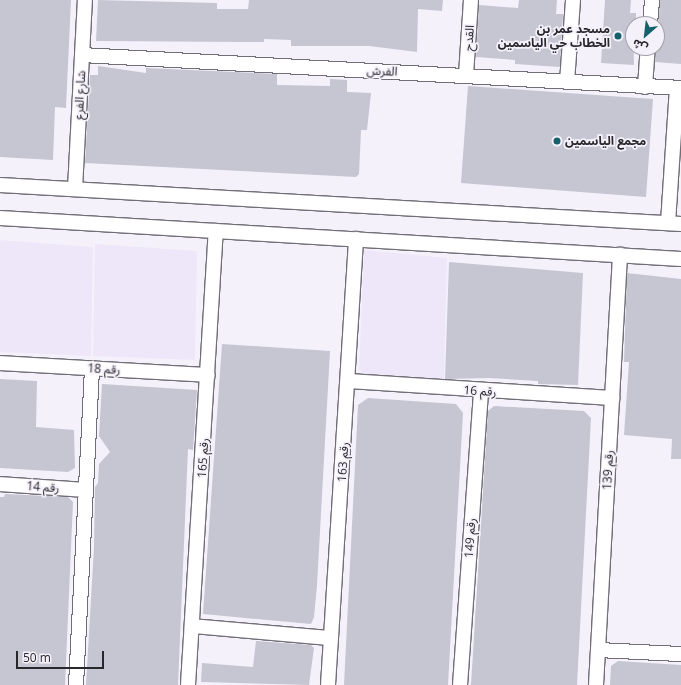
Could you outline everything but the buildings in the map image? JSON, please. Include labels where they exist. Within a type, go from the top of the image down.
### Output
[{"type":"street","name":"شارع الفرع","points":[[75,189],[85,0]]},
{"type":"street","name":"القدح","points":[[466,75],[471,0]]},
{"type":"street","points":[[567,82],[573,0]]},
{"type":"street","points":[[651,16],[652,0]]},
{"type":"street","name":"الفرش","points":[[82,55],[466,75],[679,88]]},
{"type":"street","points":[[645,87],[647,56]]},
{"type":"street","points":[[0,185],[674,223],[679,88]]},
{"type":"street","points":[[0,218],[681,259]]},
{"type":"street","name":"رقم 165","points":[[188,685],[216,231]]},
{"type":"street","name":"رقم 163","points":[[328,685],[356,239]]},
{"type":"street","name":"رقم 139","points":[[596,685],[620,255]]},
{"type":"street","name":"رقم 18","points":[[0,363],[208,375]]},
{"type":"street","points":[[76,685],[92,368]]},
{"type":"street","name":"رقم 16","points":[[348,381],[480,391],[612,398]]},
{"type":"street","name":"رقم 149","points":[[460,685],[480,391]]},
{"type":"street","name":"رقم 14","points":[[0,484],[86,490]]},
{"type":"street","points":[[192,626],[330,638]]},
{"type":"street","points":[[598,650],[681,654]]},
{"type":"shaded area","points":[[0,240],[93,247],[91,356],[0,352]]},
{"type":"shaded area","points":[[95,244],[197,251],[195,360],[93,356]]},
{"type":"shaded area","points":[[364,250],[447,258],[444,380],[364,374],[359,370]]},
{"type":"place","name":"مسجد عمر بن الخطاب حي الياسمين","points":[[618,36]]},
{"type":"place","name":"مجمع الياسمين","points":[[557,141]]}]
